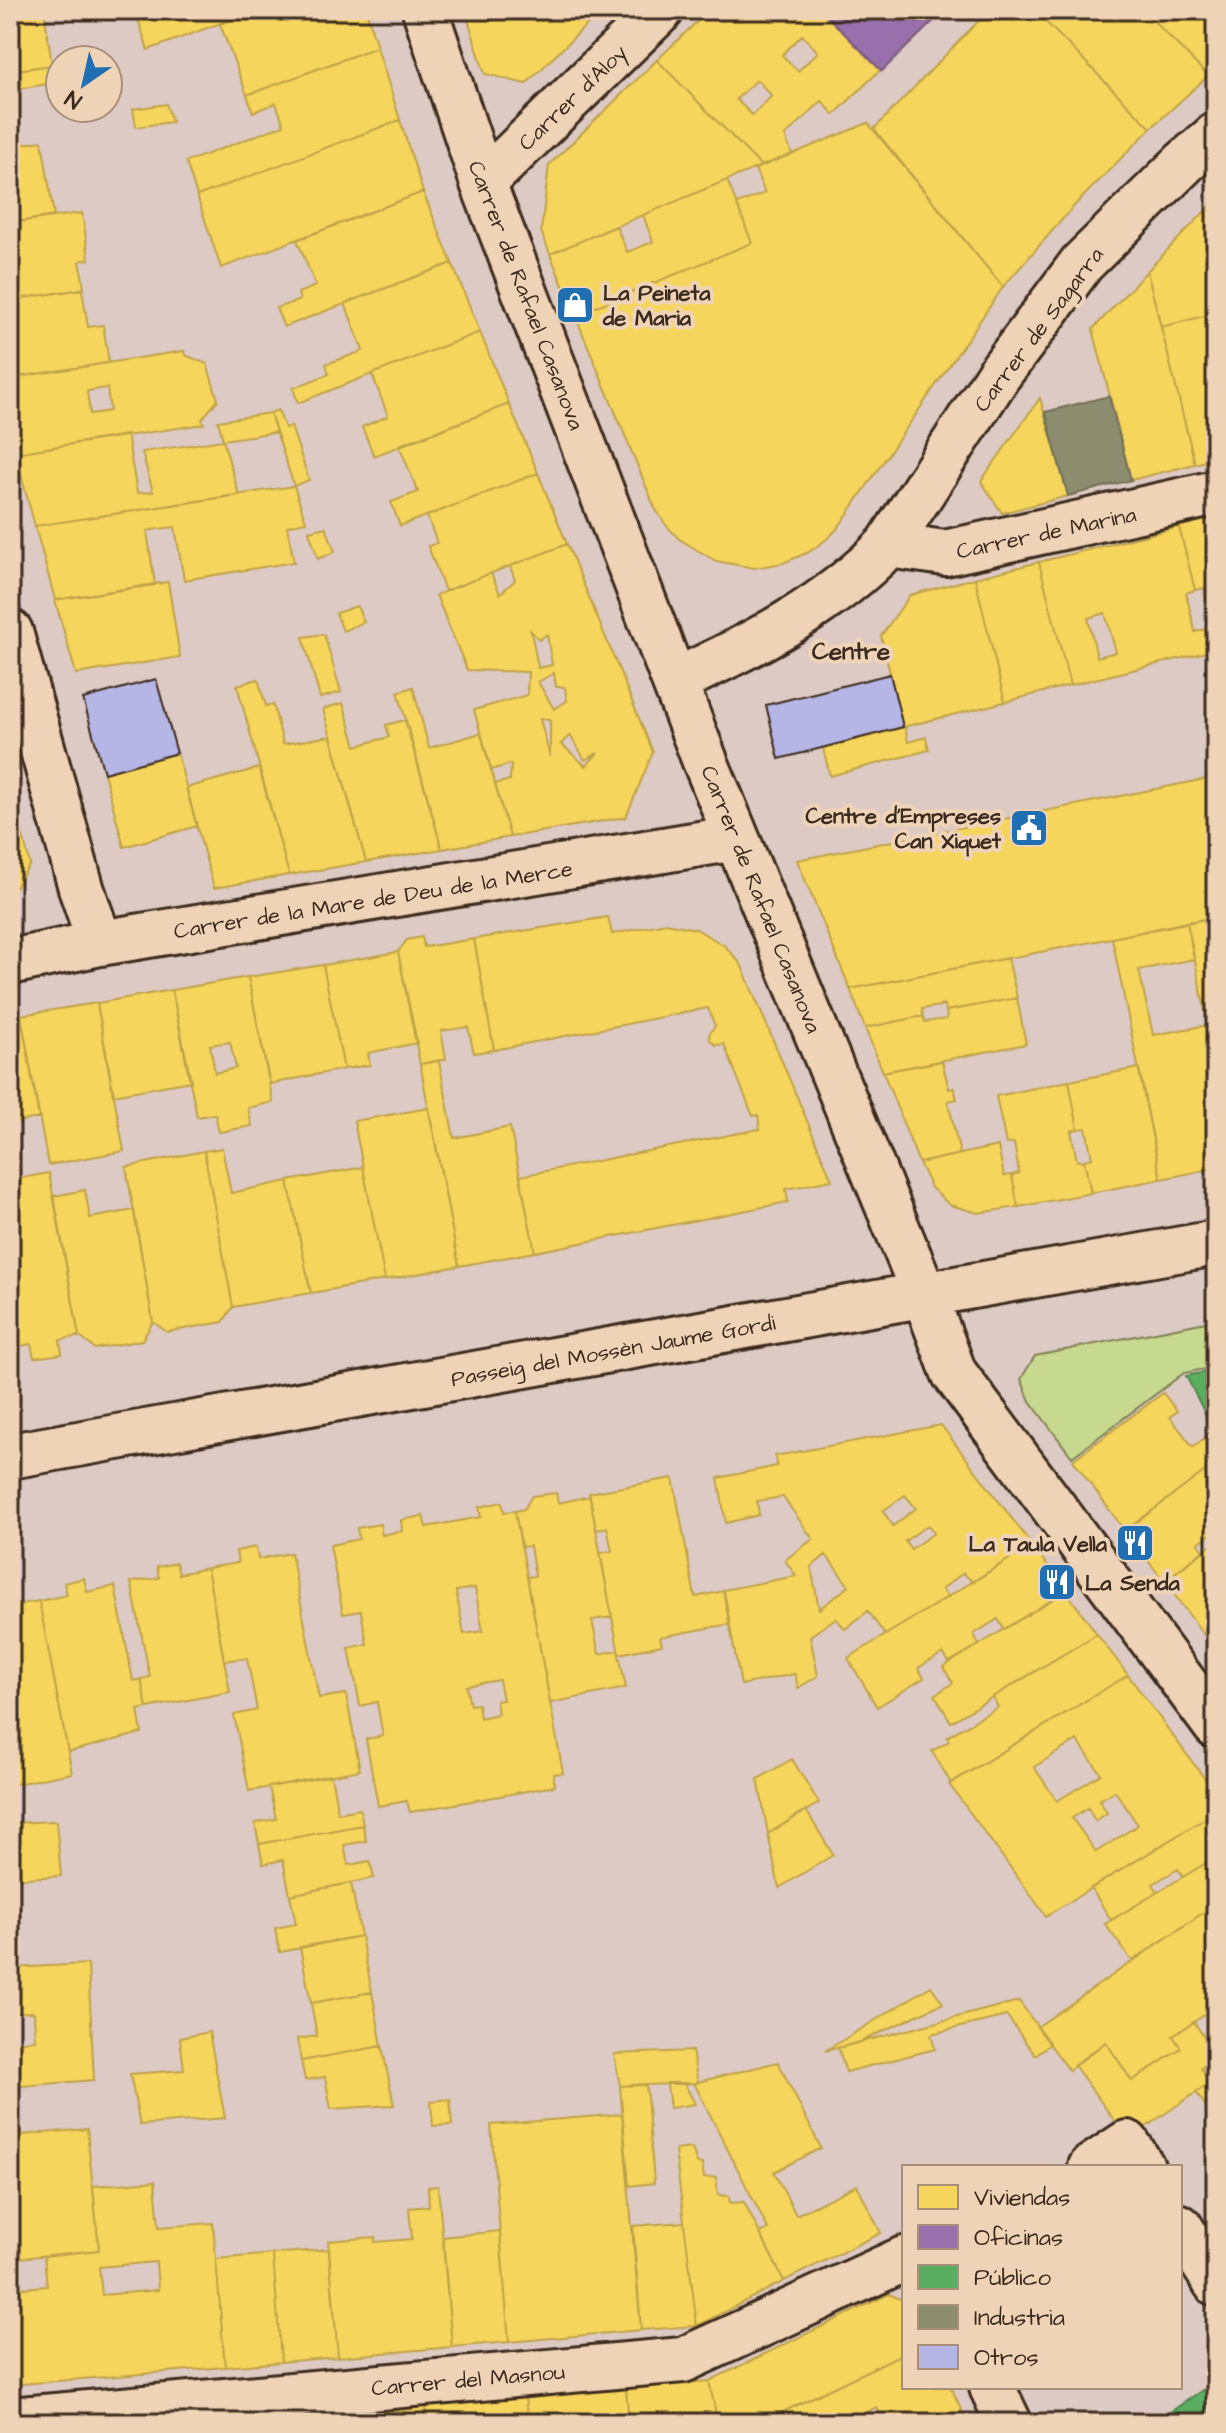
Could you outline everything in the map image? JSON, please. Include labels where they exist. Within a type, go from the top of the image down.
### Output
[{"type":"street","name":"Carrer de Rafael Casanova","points":[[425,10],[483,183],[675,681],[954,1373],[1216,1726]]},
{"type":"street","name":"Carrer d'Aloy","points":[[483,183],[661,10]]},
{"type":"street","name":"Carrer de Sagarra","points":[[888,545],[999,374],[1082,263],[1216,135]]},
{"type":"street","name":"Carrer de Marina","points":[[888,545],[945,553],[1216,493]]},
{"type":"street","points":[[675,681],[727,657],[826,600],[868,566],[888,545]]},
{"type":"street","points":[[10,632],[82,891],[100,943]]},
{"type":"street","name":"Carrer de la Mare de Deu de la Merce","points":[[10,962],[100,943],[736,838]]},
{"type":"street","name":"Passeig del Mossèn Jaume Gordi","points":[[10,1456],[1216,1243]]},
{"type":"street","points":[[1094,2165],[1127,2143],[1141,2165]]},
{"type":"street","points":[[1182,2230],[1216,2283]]},
{"type":"street","name":"Carrer del Masnou","points":[[10,2420],[683,2360],[902,2260]]},
{"type":"street","points":[[973,2389],[989,2423]]},
{"type":"street","points":[[993,2389],[1009,2423]]},
{"type":"green space","points":[[1216,1320],[1216,1367],[1184,1373],[1072,1457],[1030,1401],[1021,1379],[1035,1356]]},
{"type":"building: Viviendas","points":[[10,10],[44,10],[49,44],[44,44],[44,66],[10,71]]},
{"type":"building: Viviendas","points":[[135,10],[256,10],[148,50]]},
{"type":"building: Viviendas","points":[[256,10],[366,10],[377,47],[247,95],[220,24]]},
{"type":"building: Viviendas","points":[[465,10],[602,10],[526,84],[485,74]]},
{"type":"building: Viviendas","points":[[709,10],[821,10],[880,70],[834,115],[822,101],[785,136],[792,154],[761,166],[657,60]],"holes":[[[802,35],[818,52],[798,71],[782,55]],[[757,80],[772,96],[752,115],[736,99]]]},
{"type":"building: Viviendas","points":[[989,10],[1034,10],[1151,128],[1074,206],[1003,287],[874,129]]},
{"type":"building: Viviendas","points":[[1034,10],[1143,10],[1208,76],[1151,128]]},
{"type":"building: Viviendas","points":[[1143,10],[1216,10],[1216,69],[1208,76]]},
{"type":"building: Viviendas","points":[[377,47],[400,120],[197,196],[186,162],[284,125],[276,103],[253,112],[247,95]]},
{"type":"building: Viviendas","points":[[657,60],[761,166],[550,254],[541,231],[549,165]]},
{"type":"building: Viviendas","points":[[44,66],[44,85],[10,90],[10,71]]},
{"type":"building: Viviendas","points":[[166,104],[172,122],[136,127],[133,109]]},
{"type":"building: Viviendas","points":[[400,120],[423,192],[221,268],[197,196]]},
{"type":"building: Viviendas","points":[[868,123],[1003,287],[838,528],[828,538],[809,552],[783,563],[754,568],[716,561],[679,539],[655,508],[575,315],[752,243],[737,204],[765,193],[755,169]]},
{"type":"building: Viviendas","points":[[42,141],[54,216],[10,223],[10,146]]},
{"type":"building: Viviendas","points":[[727,180],[752,243],[575,315],[550,254],[616,226],[627,252],[653,242],[643,215]]},
{"type":"building: Viviendas","points":[[423,192],[452,263],[284,327],[276,308],[300,300],[298,293],[316,286],[297,240]]},
{"type":"building: Viviendas","points":[[1216,200],[1216,313],[1161,327],[1147,271]]},
{"type":"building: Viviendas","points":[[82,213],[89,259],[80,261],[84,289],[10,300],[10,223]]},
{"type":"building: Viviendas","points":[[452,263],[480,332],[298,403],[293,388],[329,374],[326,364],[363,351],[345,303]]},
{"type":"building: Viviendas","points":[[1147,271],[1195,464],[1131,480],[1093,329]]},
{"type":"building: Viviendas","points":[[82,289],[88,327],[103,325],[109,363],[10,378],[10,300]]},
{"type":"building: Viviendas","points":[[1216,313],[1216,458],[1195,464],[1161,327]]},
{"type":"building: Viviendas","points":[[480,332],[509,404],[374,456],[362,427],[388,416],[372,374]]},
{"type":"building: Viviendas","points":[[184,351],[185,355],[207,364],[218,400],[202,419],[204,424],[15,453],[10,436],[10,378]],"holes":[[[107,388],[110,411],[90,414],[87,391]]]},
{"type":"building: Viviendas","points":[[1040,398],[1068,496],[1002,513],[981,481]]},
{"type":"building: Viviendas","points":[[509,404],[538,473],[400,526],[391,502],[418,492],[399,445]]},
{"type":"building: Viviendas","points":[[278,410],[285,428],[291,426],[309,480],[294,486],[270,413]]},
{"type":"building: Viviendas","points":[[270,413],[276,432],[223,440],[218,421]]},
{"type":"building: Viviendas","points":[[127,435],[137,493],[153,492],[142,452],[223,440],[239,495],[35,526],[15,453]]},
{"type":"building: Viviendas","points":[[538,473],[567,544],[445,591],[428,546],[437,543],[427,516]]},
{"type":"building: Viviendas","points":[[294,486],[306,522],[287,526],[294,562],[184,580],[175,527],[158,529],[147,531],[155,585],[55,600],[35,526]]},
{"type":"building: Viviendas","points":[[1216,517],[1216,650],[1211,651],[1205,629],[1213,627],[1204,588],[1195,590],[1179,527]]},
{"type":"building: Viviendas","points":[[326,527],[335,552],[318,559],[309,531]]},
{"type":"building: Viviendas","points":[[1179,527],[1195,590],[1186,593],[1195,632],[1205,629],[1211,651],[1070,685],[1039,562]],"holes":[[[1105,613],[1116,652],[1097,657],[1088,618]]]},
{"type":"building: Viviendas","points":[[567,544],[653,752],[626,817],[510,837],[495,784],[510,780],[511,764],[491,770],[474,710],[527,695],[528,672],[467,670],[436,595],[491,573],[500,594],[515,580],[510,566]],"holes":[[[531,631],[539,640],[547,634],[552,665],[538,668]],[[554,673],[556,687],[565,687],[567,701],[554,709],[538,682]],[[540,719],[550,720],[550,757]],[[570,735],[585,760],[598,753],[586,766],[561,744]]]},
{"type":"building: Viviendas","points":[[1039,562],[1070,685],[1005,702],[975,578]]},
{"type":"building: Viviendas","points":[[975,578],[1005,702],[903,727],[881,636],[910,595]]},
{"type":"building: Viviendas","points":[[168,582],[180,657],[76,674],[55,600]]},
{"type":"building: Viviendas","points":[[357,606],[364,622],[343,631],[336,613]]},
{"type":"building: Viviendas","points":[[324,634],[341,692],[320,698],[303,637]]},
{"type":"building: Viviendas","points":[[258,679],[266,706],[273,704],[283,744],[331,736],[366,862],[289,875],[237,685]]},
{"type":"building: Viviendas","points":[[413,687],[429,748],[481,733],[510,837],[442,849],[398,692]]},
{"type":"building: Viviendas","points":[[343,703],[356,746],[389,737],[386,725],[405,720],[442,849],[366,862],[323,709]]},
{"type":"building: Viviendas","points":[[905,727],[908,742],[926,737],[929,750],[830,776],[823,748]]},
{"type":"building: Viviendas","points":[[177,753],[197,826],[124,847],[104,773]]},
{"type":"building: Viviendas","points":[[259,768],[289,875],[214,888],[186,788]]},
{"type":"building: Viviendas","points":[[1216,777],[1216,917],[1112,938],[850,989],[797,860]]},
{"type":"building: Viviendas","points":[[15,805],[30,864],[10,895],[10,806]]},
{"type":"building: Viviendas","points":[[608,917],[612,934],[666,923],[696,929],[725,946],[741,964],[832,1180],[786,1189],[788,1202],[535,1252],[520,1176],[760,1129],[758,1115],[753,1116],[724,1044],[716,1045],[710,1040],[709,1034],[715,1026],[708,1008],[494,1050],[474,939]]},
{"type":"building: Viviendas","points":[[1216,917],[1216,1064],[1187,922]]},
{"type":"building: Viviendas","points":[[1187,922],[1194,959],[1139,970],[1153,1035],[1208,1025],[1216,1064],[1216,1168],[1161,1179],[1112,938]]},
{"type":"building: Viviendas","points":[[422,937],[424,947],[474,939],[494,1050],[474,1053],[468,1027],[441,1031],[446,1059],[420,1064],[398,952],[407,940]]},
{"type":"building: Viviendas","points":[[398,952],[417,1043],[368,1053],[370,1065],[344,1069],[323,965]]},
{"type":"building: Viviendas","points":[[1008,958],[1017,998],[946,1011],[945,1005],[922,1009],[923,1016],[865,1028],[850,989]]},
{"type":"building: Viviendas","points":[[323,965],[344,1069],[270,1084],[248,977]]},
{"type":"building: Viviendas","points":[[248,977],[273,1102],[248,1108],[252,1126],[219,1132],[215,1114],[197,1117],[172,990]],"holes":[[[230,1042],[236,1068],[215,1073],[210,1045]]]},
{"type":"building: Viviendas","points":[[172,990],[191,1081],[113,1095],[97,1003]]},
{"type":"building: Viviendas","points":[[1017,998],[1026,1044],[883,1072],[865,1028],[923,1016],[925,1022],[947,1019],[946,1011]]},
{"type":"building: Viviendas","points":[[97,1003],[124,1151],[48,1165],[21,1015]]},
{"type":"building: Viviendas","points":[[21,1015],[39,1118],[10,1123],[10,1017]]},
{"type":"building: Viviendas","points":[[439,1061],[454,1138],[510,1127],[535,1252],[459,1266],[420,1064]]},
{"type":"building: Viviendas","points":[[942,1061],[949,1089],[954,1088],[957,1099],[948,1101],[960,1154],[919,1163],[883,1072]]},
{"type":"building: Viviendas","points":[[1139,1068],[1161,1179],[1091,1193],[1084,1160],[1092,1158],[1086,1128],[1078,1129],[1069,1081]]},
{"type":"building: Viviendas","points":[[1069,1081],[1078,1129],[1071,1131],[1077,1161],[1084,1160],[1091,1193],[1018,1207],[1012,1175],[1019,1173],[1014,1143],[1006,1144],[996,1096]]},
{"type":"building: Viviendas","points":[[429,1108],[459,1266],[385,1280],[354,1121]]},
{"type":"building: Viviendas","points":[[998,1146],[1004,1176],[1012,1175],[1018,1207],[978,1213],[950,1205],[931,1188],[919,1163]]},
{"type":"building: Viviendas","points":[[222,1148],[231,1193],[288,1181],[311,1293],[233,1307],[204,1151]]},
{"type":"building: Viviendas","points":[[204,1151],[233,1307],[223,1322],[167,1332],[153,1322],[126,1167]]},
{"type":"building: Viviendas","points":[[363,1167],[385,1280],[311,1293],[288,1181]]},
{"type":"building: Viviendas","points":[[49,1173],[79,1336],[60,1340],[62,1354],[34,1358],[31,1344],[10,1348],[10,1180]]},
{"type":"building: Viviendas","points":[[85,1190],[90,1218],[134,1210],[153,1322],[142,1340],[95,1349],[79,1336],[54,1196]]},
{"type":"building: Viviendas","points":[[1163,1393],[1177,1411],[1170,1417],[1193,1447],[1214,1431],[1216,1463],[1125,1531],[1073,1460]]},
{"type":"building: Viviendas","points":[[941,1425],[1032,1545],[973,1582],[963,1573],[942,1589],[948,1597],[885,1635],[868,1611],[845,1629],[836,1618],[810,1636],[818,1676],[798,1688],[795,1674],[741,1685],[723,1590],[796,1576],[785,1560],[813,1539],[783,1497],[757,1501],[759,1515],[726,1523],[718,1478],[777,1466],[775,1456]],"holes":[[[905,1495],[916,1508],[893,1526],[883,1511]],[[928,1525],[934,1533],[911,1549],[905,1541]],[[826,1555],[849,1586],[819,1609],[811,1567]]]},
{"type":"building: Viviendas","points":[[1216,1463],[1216,1541],[1211,1534],[1198,1543],[1204,1551],[1164,1581],[1125,1531]]},
{"type":"building: Viviendas","points":[[673,1478],[695,1597],[724,1591],[730,1624],[660,1637],[662,1645],[619,1654],[600,1553],[612,1551],[607,1527],[596,1530],[589,1493]]},
{"type":"building: Viviendas","points":[[556,1493],[558,1503],[590,1496],[612,1617],[592,1620],[599,1654],[618,1650],[626,1688],[550,1703],[527,1577],[535,1576],[530,1546],[521,1547],[515,1511],[524,1509],[532,1496]]},
{"type":"building: Viviendas","points":[[502,1502],[504,1512],[515,1511],[563,1773],[553,1774],[555,1786],[410,1812],[407,1801],[378,1806],[366,1739],[383,1736],[377,1702],[360,1706],[349,1648],[367,1644],[361,1611],[343,1614],[330,1545],[359,1539],[357,1528],[380,1524],[382,1535],[402,1531],[401,1520],[423,1516],[426,1527],[481,1517],[479,1507]],"holes":[[[475,1588],[483,1631],[464,1634],[456,1591]],[[499,1680],[503,1700],[496,1701],[498,1714],[480,1718],[478,1704],[470,1705],[466,1686]]]},
{"type":"building: Viviendas","points":[[1216,1541],[1216,1651],[1164,1581]]},
{"type":"building: Viviendas","points":[[1032,1545],[1066,1591],[1004,1629],[998,1619],[974,1634],[979,1645],[949,1662],[943,1653],[918,1668],[924,1678],[877,1707],[848,1658]]},
{"type":"building: Viviendas","points":[[256,1547],[258,1559],[291,1553],[319,1698],[346,1694],[360,1770],[249,1791],[234,1715],[257,1710],[247,1658],[224,1661],[207,1568],[238,1563],[236,1551]]},
{"type":"building: Viviendas","points":[[176,1563],[179,1574],[207,1568],[230,1692],[147,1708],[141,1679],[150,1677],[131,1582],[159,1578],[157,1567]]},
{"type":"building: Viviendas","points":[[84,1578],[87,1592],[115,1586],[133,1681],[141,1679],[147,1708],[138,1710],[142,1733],[68,1752],[39,1601],[67,1595],[64,1583]]},
{"type":"building: Viviendas","points":[[1066,1591],[1097,1634],[951,1722],[935,1695],[953,1683],[943,1667]]},
{"type":"building: Viviendas","points":[[39,1601],[72,1773],[10,1785],[10,1606]]},
{"type":"building: Viviendas","points":[[1097,1634],[1128,1675],[951,1783],[932,1751],[949,1741],[947,1737],[998,1707],[993,1697]]},
{"type":"building: Viviendas","points":[[1128,1675],[1216,1794],[1216,1812],[1046,1916],[949,1784]],"holes":[[[1077,1740],[1101,1774],[1057,1801],[1034,1767]],[[1115,1791],[1138,1825],[1096,1852],[1072,1818],[1088,1808],[1095,1821],[1107,1813],[1099,1800]]]},
{"type":"building: Viviendas","points":[[792,1759],[819,1803],[768,1834],[758,1779]]},
{"type":"building: Viviendas","points":[[331,1775],[338,1813],[360,1809],[363,1825],[259,1844],[255,1823],[276,1819],[269,1787]]},
{"type":"building: Viviendas","points":[[806,1810],[833,1855],[779,1888],[768,1834]]},
{"type":"building: Viviendas","points":[[1216,1812],[1216,1857],[1183,1877],[1178,1869],[1161,1879],[1153,1884],[1158,1892],[1111,1920],[1091,1888]]},
{"type":"building: Viviendas","points":[[56,1821],[61,1876],[10,1879],[10,1823]]},
{"type":"building: Viviendas","points":[[363,1825],[366,1841],[344,1845],[348,1865],[370,1861],[374,1878],[290,1895],[283,1860],[263,1864],[259,1844]]},
{"type":"building: Viviendas","points":[[1216,1857],[1216,1904],[1132,1961],[1105,1924]]},
{"type":"building: Viviendas","points":[[351,1883],[361,1936],[280,1952],[275,1928],[296,1924],[290,1895]]},
{"type":"building: Viviendas","points":[[1216,1904],[1216,2007],[1173,2036],[1181,2048],[1132,2081],[1106,2042],[1069,2070],[1037,2027]]},
{"type":"building: Viviendas","points":[[361,1936],[372,1992],[311,2003],[300,1947]]},
{"type":"building: Viviendas","points":[[88,1964],[94,2080],[10,2087],[10,2042],[35,2040],[34,2012],[10,2013],[10,1968]]},
{"type":"building: Viviendas","points":[[931,1986],[943,2003],[860,2042],[825,2051]]},
{"type":"building: Viviendas","points":[[372,1992],[382,2046],[301,2061],[297,2039],[317,2036],[311,2003]]},
{"type":"building: Viviendas","points":[[1019,2001],[1050,2044],[1035,2055],[1007,2016],[931,2034],[935,2049],[846,2072],[838,2048]]},
{"type":"building: Viviendas","points":[[1194,2022],[1216,2055],[1201,2068],[1210,2083],[1128,2139],[1074,2065],[1106,2042],[1132,2081],[1181,2048],[1173,2036]]},
{"type":"building: Viviendas","points":[[209,2032],[225,2118],[140,2125],[130,2074],[184,2070],[180,2038]]},
{"type":"building: Viviendas","points":[[382,2046],[394,2105],[331,2109],[325,2077],[305,2080],[301,2061]]},
{"type":"building: Viviendas","points":[[692,2051],[698,2083],[620,2086],[614,2054]]},
{"type":"building: Viviendas","points":[[778,2062],[821,2148],[774,2172],[796,2215],[857,2185],[881,2233],[784,2281],[760,2233],[768,2229],[694,2083]]},
{"type":"building: Viviendas","points":[[1216,2079],[1216,2121],[1196,2092]]},
{"type":"building: Viviendas","points":[[667,2083],[684,2083],[695,2104],[670,2108]]},
{"type":"building: Viviendas","points":[[646,2084],[654,2183],[629,2186],[620,2086]]},
{"type":"building: Viviendas","points":[[17,2086],[21,2135],[10,2136],[10,2087]]},
{"type":"building: Viviendas","points":[[450,2099],[452,2125],[433,2126],[431,2101]]},
{"type":"building: Viviendas","points":[[622,2114],[641,2330],[509,2342],[491,2125]]},
{"type":"building: Viviendas","points":[[87,2129],[99,2250],[10,2259],[10,2136]]},
{"type":"building: Viviendas","points":[[692,2148],[697,2163],[702,2164],[704,2178],[716,2177],[718,2195],[729,2196],[730,2203],[744,2202],[784,2281],[697,2326],[675,2150]]},
{"type":"building: Viviendas","points":[[155,2181],[159,2227],[213,2223],[225,2367],[10,2385],[10,2289],[47,2286],[44,2256],[99,2250],[93,2186]],"holes":[[[156,2262],[158,2290],[102,2295],[99,2267]]]},
{"type":"building: Viviendas","points":[[438,2186],[452,2347],[338,2357],[328,2241],[375,2237],[375,2242],[412,2239],[409,2208],[429,2206],[428,2187]]},
{"type":"building: Viviendas","points":[[684,2222],[697,2326],[641,2330],[633,2226]]},
{"type":"building: Viviendas","points":[[500,2231],[509,2342],[452,2347],[443,2237]]},
{"type":"building: Viviendas","points":[[329,2249],[338,2357],[281,2362],[273,2254]]},
{"type":"building: Viviendas","points":[[273,2254],[281,2362],[225,2367],[216,2259]]},
{"type":"building: Viviendas","points":[[889,2294],[902,2300],[902,2354],[760,2423],[718,2423],[709,2381]]},
{"type":"building: Viviendas","points":[[902,2354],[902,2389],[952,2389],[967,2422],[869,2423],[881,2417],[877,2407],[845,2423],[760,2423]]},
{"type":"building: Viviendas","points":[[709,2381],[718,2423],[629,2423],[626,2388]]},
{"type":"building: Viviendas","points":[[626,2388],[629,2423],[528,2423],[525,2398]]},
{"type":"building: Viviendas","points":[[525,2398],[528,2423],[428,2423],[426,2406]]},
{"type":"building: Viviendas","points":[[410,2401],[426,2406],[428,2423],[361,2423],[360,2412],[410,2408]]},
{"type":"building: Viviendas","points":[[360,2412],[361,2423],[292,2423],[291,2418]]},
{"type":"building: Oficinas","points":[[821,10],[945,10],[882,71]]},
{"type":"building: Público","points":[[1216,1370],[1216,1435],[1186,1376]]},
{"type":"building: Público","points":[[1216,2381],[1216,2423],[1154,2423]]},
{"type":"building: Industria","points":[[1109,396],[1131,480],[1068,496],[1045,412]]},
{"type":"building: Otros","points":[[890,674],[903,727],[779,759],[766,705]]},
{"type":"building: Otros","points":[[156,679],[177,753],[104,773],[83,699]]},
{"type":"place","name":"La Peineta de Maria","points":[[575,305]]},
{"type":"place","name":"Centre d'Empreses Can Xiquet","points":[[1029,828]]},
{"type":"place","name":"La Taula Vella","points":[[1135,1543]]},
{"type":"place","name":"La Senda","points":[[1057,1582]]},
{"type":"district","name":"Centre","points":[[851,651]]}]
